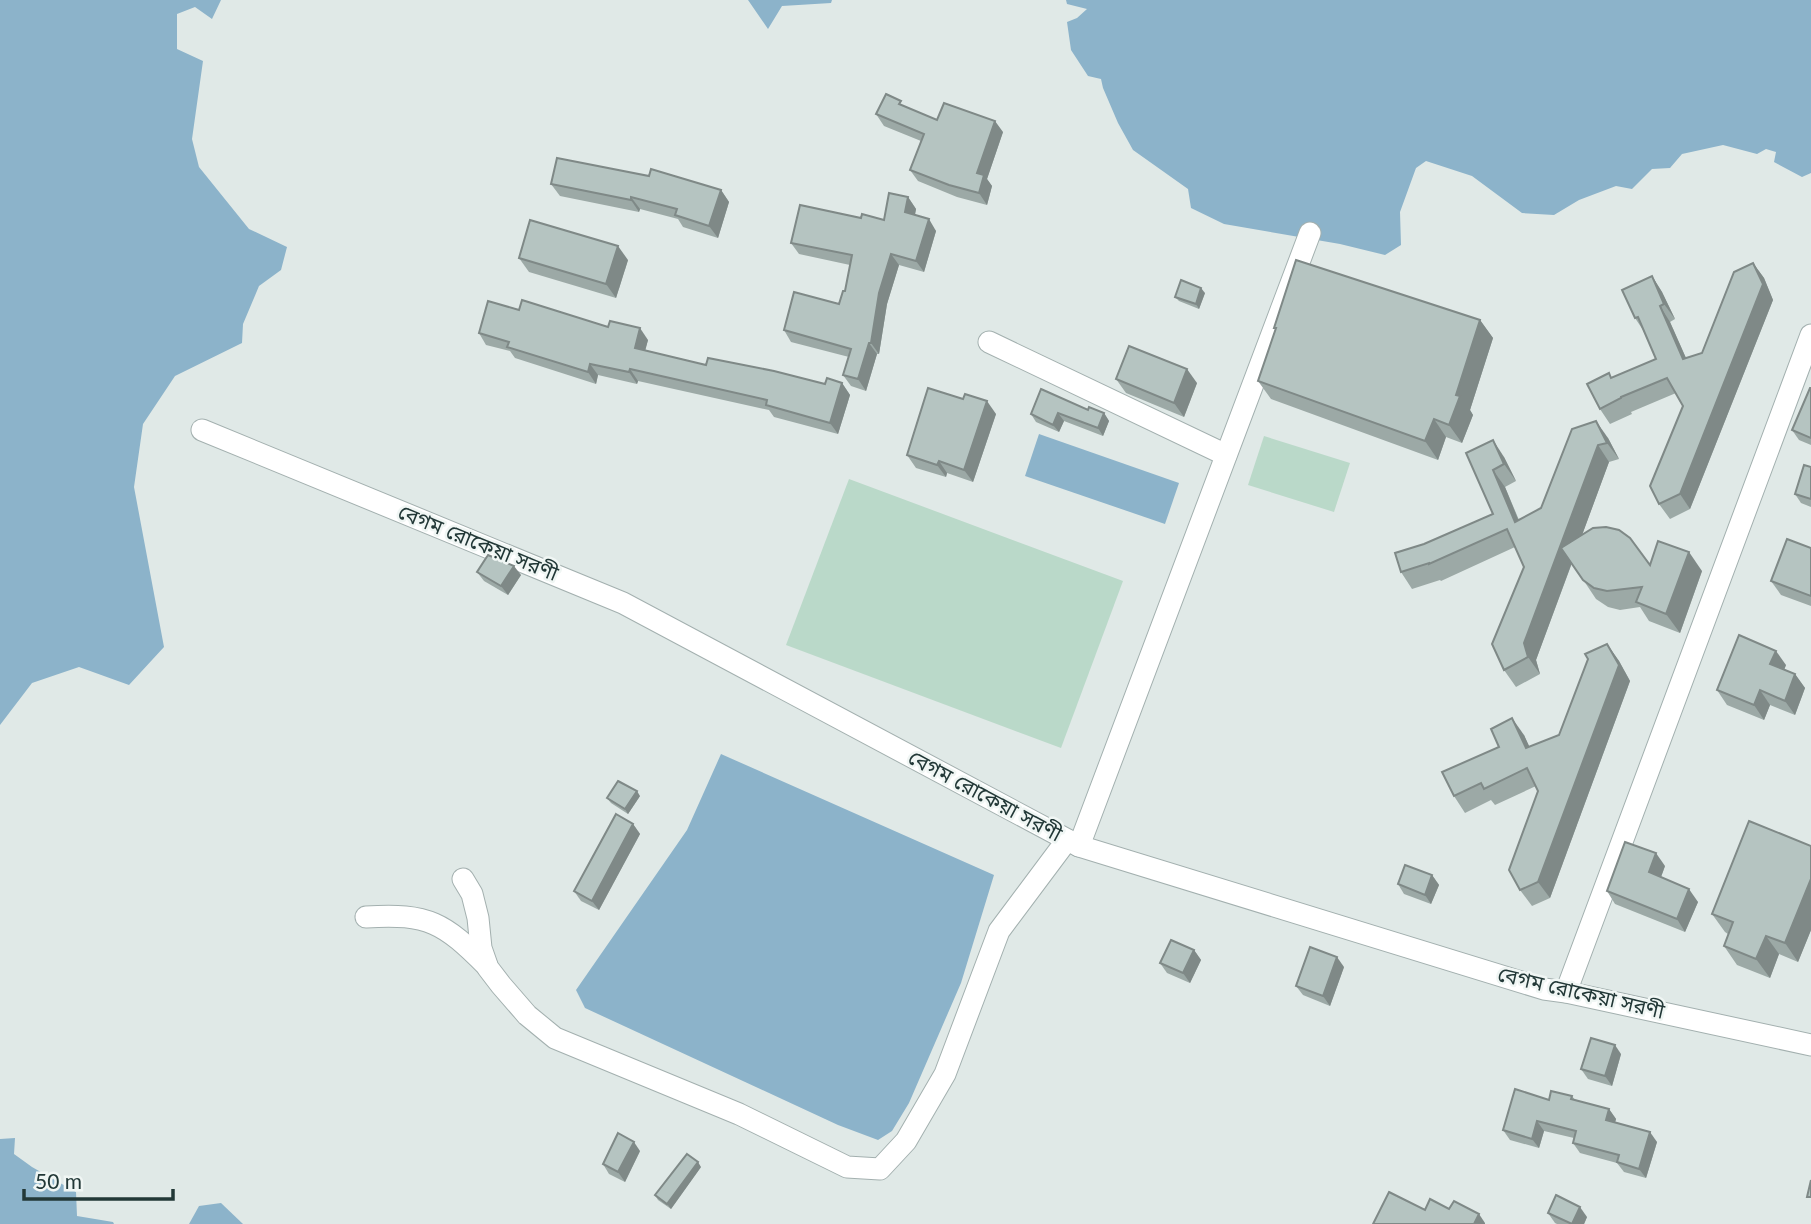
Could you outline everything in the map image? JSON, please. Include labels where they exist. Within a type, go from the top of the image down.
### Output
[{"type":"street","points":[[366,917],[413,917],[439,925],[488,968],[527,1015],[555,1038],[739,1114],[847,1167],[880,1169],[906,1141],[945,1074],[999,931],[1073,843],[1310,233]]},
{"type":"street","points":[[1566,992],[1811,335]]},
{"type":"street","points":[[989,342],[1226,455]]},
{"type":"street","name":"বেগম রোকেয়া সরণী","points":[[202,430],[623,603],[1073,843],[1544,989],[1811,1045]]},
{"type":"street","points":[[463,879],[472,894],[481,948],[488,968]]},
{"type":"green space","points":[[1264,436],[1350,463],[1334,512],[1248,485]]},
{"type":"green space","points":[[849,479],[1123,581],[1061,748],[786,645]]},
{"type":"water","points":[[0,0],[221,0],[212,19],[195,7],[177,14],[177,49],[203,61],[192,139],[199,167],[249,229],[287,247],[281,270],[259,286],[243,324],[242,343],[175,376],[143,424],[134,487],[164,647],[129,685],[79,667],[32,683],[0,725]]},
{"type":"water","points":[[748,0],[832,0],[831,3],[782,6],[768,29]]},
{"type":"water","points":[[1066,0],[1811,0],[1811,173],[1802,177],[1774,162],[1776,152],[1766,149],[1757,154],[1723,145],[1682,154],[1670,168],[1652,169],[1632,189],[1616,186],[1579,200],[1554,215],[1522,213],[1472,176],[1426,161],[1416,168],[1400,212],[1401,245],[1385,255],[1340,244],[1224,224],[1191,208],[1188,189],[1133,150],[1118,123],[1101,79],[1088,76],[1071,50],[1067,22],[1087,9],[1067,4]]},
{"type":"water","points":[[1039,434],[1179,483],[1165,524],[1025,476]]},
{"type":"water","points":[[721,754],[994,875],[961,983],[909,1103],[892,1131],[878,1140],[838,1125],[585,1008],[576,990],[687,830]]},
{"type":"water","points":[[15,1138],[14,1154],[76,1192],[77,1216],[114,1224],[0,1224],[0,1139]]},
{"type":"water","points":[[221,1203],[243,1224],[189,1224],[199,1206]]},
{"type":"building","points":[[886,94],[901,101],[899,104],[937,120],[944,103],[995,121],[977,173],[984,175],[979,193],[910,170],[924,134],[876,114]]},
{"type":"building","points":[[557,158],[649,176],[651,169],[721,190],[709,226],[675,215],[677,209],[631,197],[631,200],[551,184]]},
{"type":"building","points":[[889,193],[908,197],[905,212],[929,219],[916,261],[891,254],[879,293],[871,343],[858,379],[843,375],[851,349],[784,330],[794,292],[839,304],[845,291],[852,255],[791,243],[800,205],[884,220]]},
{"type":"building","points":[[530,220],[618,246],[606,284],[519,258]]},
{"type":"building","points":[[1296,260],[1480,320],[1456,395],[1460,396],[1449,425],[1434,419],[1425,441],[1258,381]]},
{"type":"building","points":[[1753,263],[1763,284],[1680,494],[1659,504],[1650,486],[1683,406],[1667,378],[1600,409],[1587,384],[1609,373],[1611,378],[1656,359],[1638,317],[1635,318],[1622,290],[1652,276],[1664,304],[1660,306],[1683,359],[1702,353],[1734,272]]},
{"type":"building","points":[[1181,280],[1201,288],[1196,304],[1175,297]]},
{"type":"building","points":[[522,300],[608,327],[610,321],[640,328],[635,348],[706,365],[708,358],[825,384],[827,378],[842,383],[830,423],[766,405],[767,400],[630,369],[629,372],[590,364],[588,372],[507,347],[509,342],[479,333],[488,301],[519,310]]},
{"type":"building","points":[[1129,346],[1187,369],[1174,403],[1116,379]]},
{"type":"building","points":[[928,388],[963,399],[965,394],[987,401],[964,470],[939,461],[937,465],[907,455]]},
{"type":"building","points":[[1811,388],[1811,438],[1792,430]]},
{"type":"building","points":[[1041,389],[1088,410],[1089,407],[1104,413],[1098,428],[1058,413],[1053,425],[1031,414]]},
{"type":"building","points":[[1596,421],[1607,443],[1598,445],[1524,643],[1528,657],[1504,670],[1492,644],[1524,567],[1507,529],[1429,564],[1401,572],[1395,553],[1424,544],[1493,514],[1466,453],[1493,440],[1504,464],[1493,470],[1515,522],[1541,508],[1572,429]]},
{"type":"building","points":[[1804,465],[1811,467],[1811,499],[1795,494]]},
{"type":"building","points":[[1593,528],[1619,530],[1630,538],[1650,565],[1658,541],[1689,552],[1666,614],[1636,602],[1642,587],[1607,591],[1594,588],[1583,580],[1561,548]]},
{"type":"building","points":[[1787,539],[1811,548],[1811,596],[1771,581]]},
{"type":"building","points":[[488,555],[514,566],[501,586],[477,572]]},
{"type":"building","points":[[1739,635],[1776,651],[1770,664],[1795,674],[1785,701],[1760,690],[1754,705],[1717,690]]},
{"type":"building","points":[[1607,644],[1619,665],[1538,882],[1520,890],[1509,870],[1538,791],[1527,768],[1484,789],[1481,783],[1454,796],[1442,772],[1499,747],[1491,729],[1512,718],[1526,748],[1559,735],[1588,659],[1585,654]]},
{"type":"building","points":[[618,781],[637,791],[625,809],[607,798]]},
{"type":"building","points":[[616,814],[633,824],[592,901],[574,891]]},
{"type":"building","points":[[1749,821],[1811,846],[1811,879],[1785,943],[1766,936],[1756,959],[1724,946],[1733,922],[1712,914]]},
{"type":"building","points":[[1625,842],[1656,853],[1649,872],[1689,889],[1677,919],[1607,891]]},
{"type":"building","points":[[1405,865],[1432,875],[1425,895],[1398,884]]},
{"type":"building","points":[[1171,940],[1194,950],[1183,973],[1160,963]]},
{"type":"building","points":[[1310,947],[1337,957],[1323,996],[1296,986]]},
{"type":"building","points":[[1591,1038],[1615,1045],[1605,1076],[1581,1069]]},
{"type":"building","points":[[1515,1089],[1549,1100],[1551,1091],[1572,1096],[1571,1099],[1609,1109],[1606,1120],[1650,1132],[1639,1169],[1617,1162],[1619,1155],[1573,1143],[1576,1131],[1537,1121],[1532,1139],[1503,1130]]},
{"type":"building","points":[[618,1133],[634,1142],[618,1172],[603,1164]]},
{"type":"building","points":[[687,1154],[698,1162],[667,1204],[655,1195]]},
{"type":"building","points":[[1811,1180],[1811,1197],[1807,1197]]},
{"type":"building","points":[[1389,1192],[1425,1210],[1430,1199],[1449,1209],[1454,1201],[1479,1214],[1474,1224],[1373,1224]]},
{"type":"building","points":[[1556,1195],[1580,1207],[1572,1224],[1548,1213]]}]
